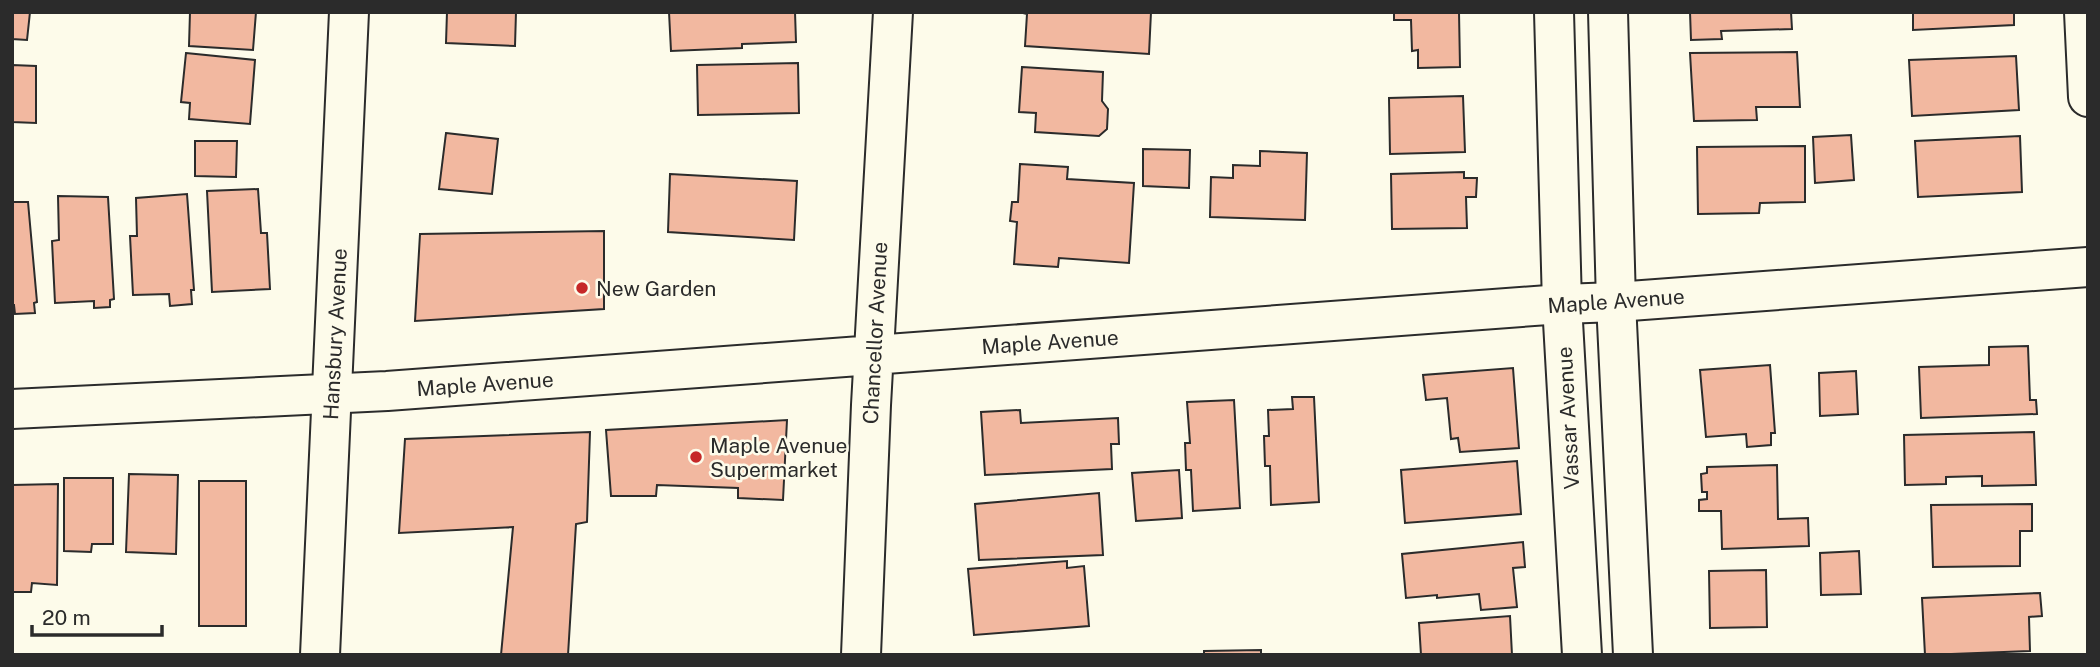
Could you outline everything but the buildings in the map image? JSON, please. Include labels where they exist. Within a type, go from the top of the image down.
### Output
[{"type":"street","name":"Hansbury Avenue","points":[[320,655],[349,12]]},
{"type":"street","name":"Chancellor Avenue","points":[[861,655],[873,355],[893,12]]},
{"type":"street","name":"Vassar Avenue","points":[[1554,12],[1562,304],[1582,655]]},
{"type":"street","points":[[1608,12],[1616,302],[1633,655]]},
{"type":"street","points":[[2084,12],[2088,97]]},
{"type":"street","name":"Maple Avenue","points":[[12,409],[332,395],[2088,267]]},
{"type":"place","name":"New Garden","points":[[582,288]]},
{"type":"place","name":"Maple Avenue Supermarket","points":[[696,457]]}]
